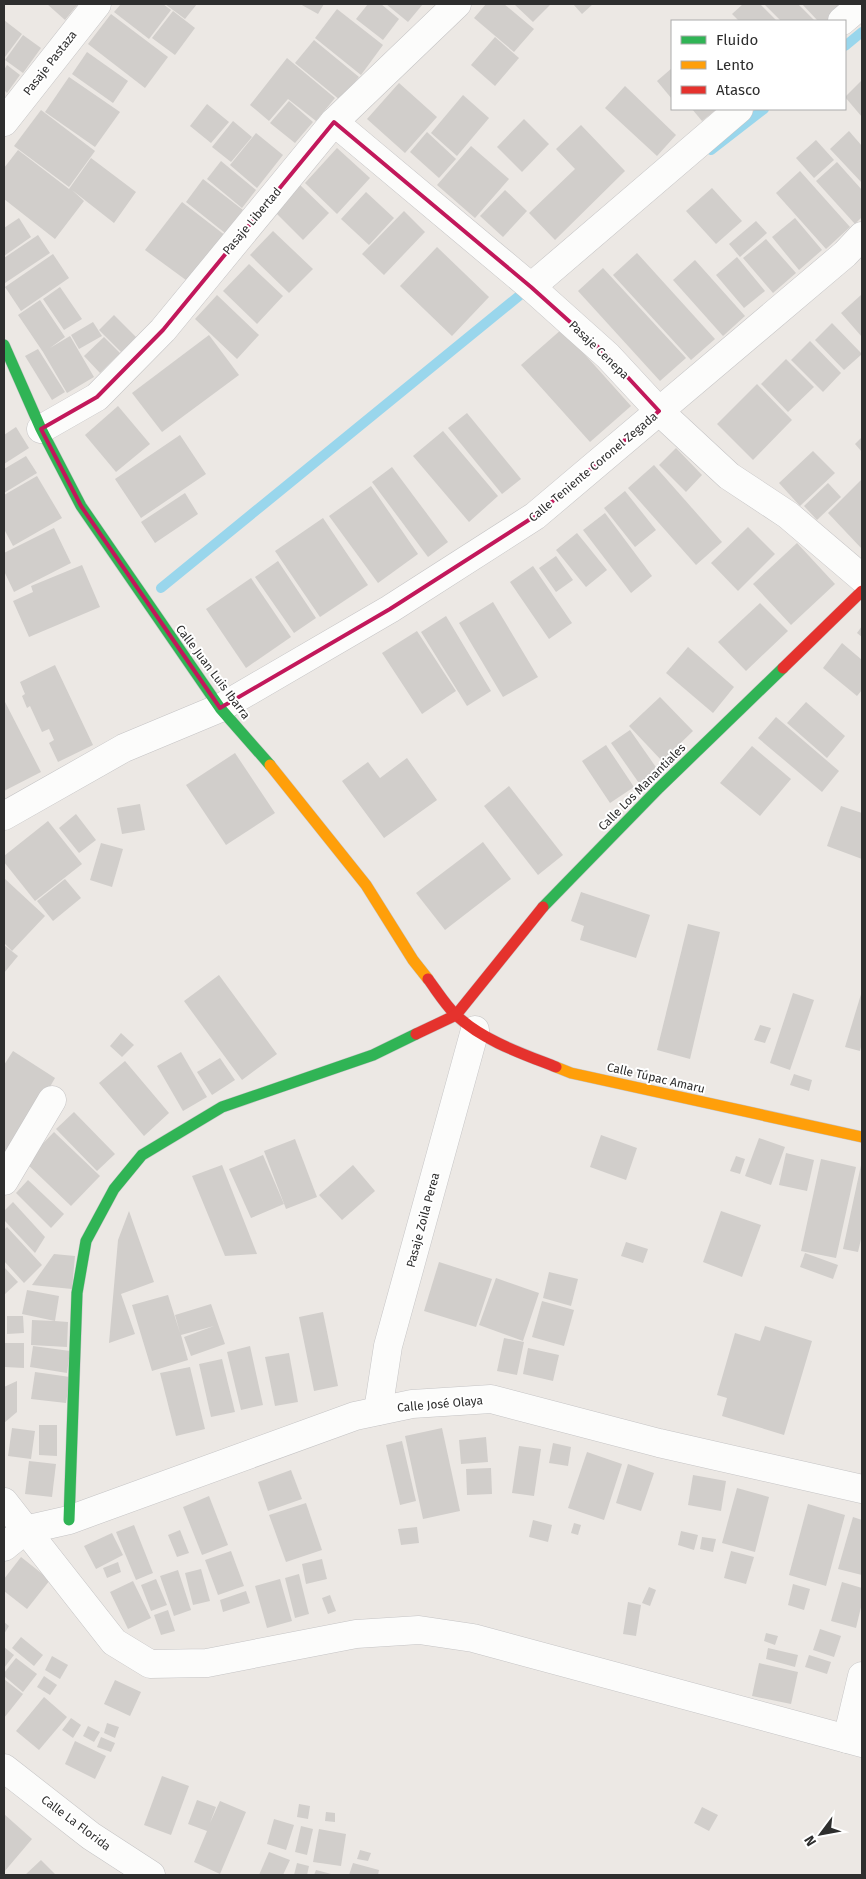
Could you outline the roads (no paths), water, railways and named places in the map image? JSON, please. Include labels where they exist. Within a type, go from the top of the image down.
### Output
[{"type":"street","name":"Pasaje Pastaza","points":[[4,122],[97,4]]},
{"type":"street","name":"Pasaje Libertad","points":[[42,429],[97,397],[163,330],[334,122],[457,4]]},
{"type":"street","points":[[843,20],[862,4]]},
{"type":"street","points":[[531,287],[738,110]]},
{"type":"street","name":"Pasaje Cenepa","points":[[334,122],[531,287],[608,356],[659,411],[730,476],[788,515],[862,578]]},
{"type":"street","name":"Calle Teniente Coronel Zegada","points":[[4,816],[124,748],[220,708],[390,609],[535,516],[845,254],[862,236]]},
{"type":"street","name":"Calle Juan Luis Ibarra","points":[[4,345],[42,429],[81,506],[220,708],[284,781],[366,885],[413,960],[465,1022]]},
{"type":"street","name":"Calle Los Manantiales","points":[[465,1022],[544,906],[659,788],[862,591]]},
{"type":"street","points":[[69,1520],[77,1293],[86,1241],[114,1189],[142,1155],[222,1107],[465,1022]]},
{"type":"street","name":"Calle Túpac Amaru","points":[[465,1022],[525,1055],[571,1073],[862,1137]]},
{"type":"street","name":"Pasaje Zoila Perea","points":[[378,1411],[388,1346],[465,1022]]},
{"type":"street","points":[[4,1181],[52,1100]]},
{"type":"street","name":"Calle José Olaya","points":[[4,1547],[25,1530],[69,1520],[355,1416],[412,1404],[491,1399],[659,1443],[862,1489]]},
{"type":"street","points":[[4,1502],[114,1642],[150,1664],[207,1663],[356,1634],[419,1630],[474,1638],[855,1741],[862,1676]]},
{"type":"street","name":"Calle La Florida","points":[[4,1768],[91,1836],[151,1875]]},
{"type":"waterway","points":[[846,45],[862,32]]},
{"type":"waterway","points":[[711,150],[763,110]]},
{"type":"waterway","points":[[161,588],[530,287]]}]
